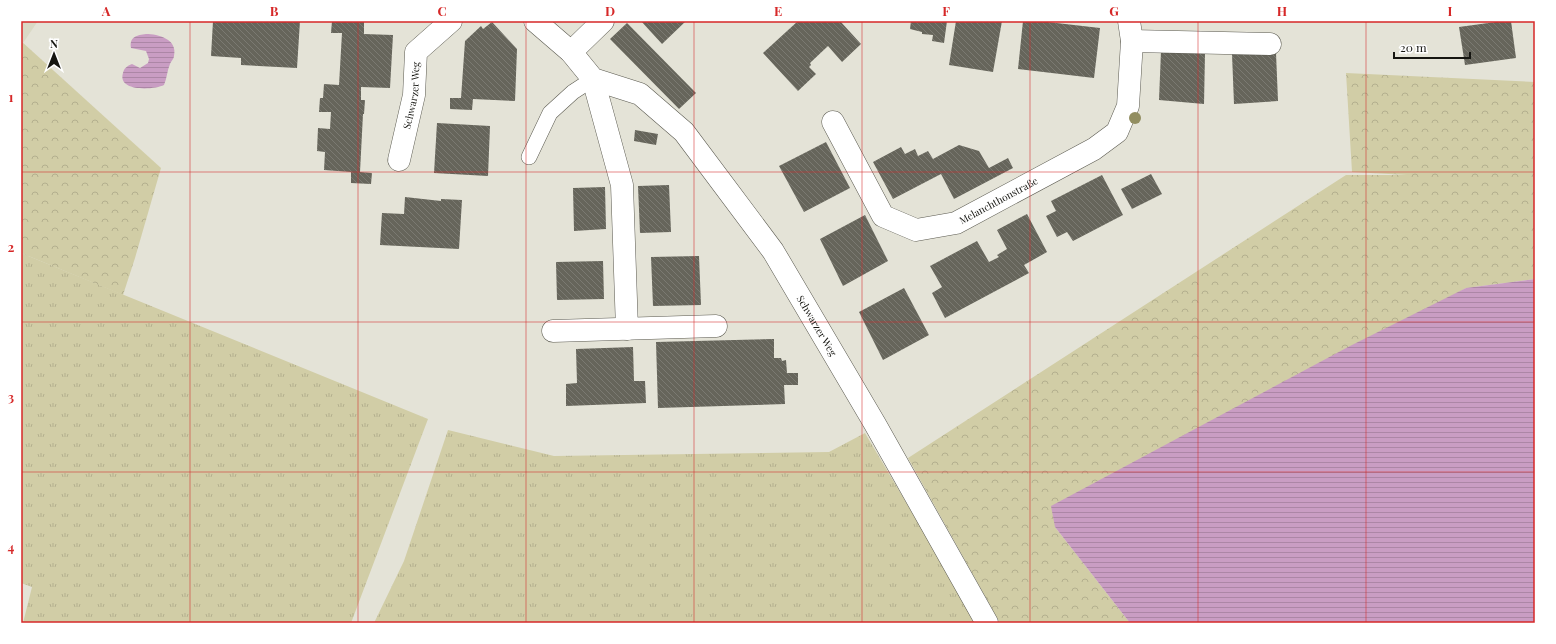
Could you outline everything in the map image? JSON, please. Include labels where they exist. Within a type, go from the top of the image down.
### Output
[{"type":"street","name":"Schwarzer Weg","points":[[399,160],[414,95],[416,52],[451,21]]},
{"type":"street","points":[[535,21],[571,52],[593,79],[622,185],[627,329]]},
{"type":"street","points":[[571,52],[603,21]]},
{"type":"street","name":"Melanchthonstraße","points":[[833,122],[883,216],[916,230],[956,223],[1094,149],[1117,132],[1128,106],[1130,31],[1270,44]]},
{"type":"street","name":"Schwarzer Weg","points":[[593,79],[640,94],[684,132],[773,251],[875,424],[987,623]]},
{"type":"street","points":[[553,331],[716,326]]},
{"type":"lane","points":[[529,157],[550,113],[573,92],[593,79]]},
{"type":"shaded area","points":[[21,21],[38,21],[23,43],[21,41]]},
{"type":"shaded area","points":[[146,34],[161,36],[170,42],[173,45],[174,57],[170,63],[164,85],[153,88],[138,88],[125,84],[123,73],[126,67],[132,64],[140,68],[148,63],[149,59],[146,51],[131,48],[131,41],[134,37]]},
{"type":"shaded area","points":[[1535,279],[1535,623],[1130,623],[1055,527],[1051,506],[1350,346],[1466,288]]},
{"type":"green space","points":[[21,41],[161,168],[123,295],[21,253]]},
{"type":"green space","points":[[1346,73],[1535,82],[1535,279],[1466,288],[1055,527],[1130,623],[1000,623],[908,458],[1346,175],[1407,175],[1352,172]]},
{"type":"green space","points":[[21,253],[428,419],[351,623],[23,623],[32,587],[21,583]]},
{"type":"green space","points":[[448,430],[554,456],[829,452],[865,433],[975,623],[374,623],[404,561]]},
{"type":"building","points":[[213,21],[300,21],[297,68],[241,65],[241,58],[211,56]]},
{"type":"building","points":[[332,21],[364,21],[364,34],[393,35],[390,88],[361,87],[361,100],[365,100],[360,172],[372,173],[371,184],[351,183],[351,172],[324,170],[325,152],[317,151],[318,128],[330,129],[331,112],[319,112],[320,98],[323,98],[324,84],[339,85],[342,33],[331,33]]},
{"type":"building","points":[[641,21],[686,21],[662,44]]},
{"type":"building","points":[[798,21],[840,21],[861,44],[842,62],[828,46],[810,63],[811,65],[809,67],[816,74],[798,91],[763,53]]},
{"type":"building","points":[[911,21],[947,21],[944,43],[932,41],[933,35],[922,34],[922,32],[910,29]]},
{"type":"building","points":[[956,21],[1002,21],[993,72],[949,65]]},
{"type":"building","points":[[1023,21],[1039,21],[1100,28],[1094,78],[1018,69]]},
{"type":"building","points":[[1511,21],[1516,58],[1465,65],[1459,27]]},
{"type":"building","points":[[492,22],[517,49],[515,101],[473,99],[472,110],[450,109],[450,98],[461,98],[465,41],[481,26],[483,29]]},
{"type":"building","points":[[627,23],[696,93],[679,109],[610,39]]},
{"type":"building","points":[[1161,51],[1205,53],[1204,104],[1159,100]]},
{"type":"building","points":[[1276,53],[1278,101],[1234,104],[1232,54]]},
{"type":"building","points":[[437,123],[490,126],[488,176],[434,173]]},
{"type":"building","points":[[635,130],[658,134],[656,145],[634,141]]},
{"type":"building","points":[[826,142],[850,188],[804,212],[779,166]]},
{"type":"building","points":[[959,145],[979,151],[989,168],[1008,158],[1013,168],[954,199],[941,174],[893,199],[873,162],[901,147],[905,154],[915,149],[918,156],[928,151],[933,159]]},
{"type":"building","points":[[1151,174],[1162,194],[1132,209],[1121,189]]},
{"type":"building","points":[[1102,175],[1123,215],[1073,241],[1067,232],[1057,237],[1046,216],[1056,211],[1051,201]]},
{"type":"building","points":[[669,185],[671,232],[640,233],[638,186]]},
{"type":"building","points":[[605,187],[606,229],[574,231],[573,188]]},
{"type":"building","points":[[405,197],[441,201],[441,199],[462,200],[459,249],[380,245],[382,213],[404,214]]},
{"type":"building","points":[[1027,214],[1047,252],[1024,265],[1029,273],[945,318],[932,293],[942,287],[930,266],[977,241],[989,262],[999,257],[997,255],[1007,249],[997,230]]},
{"type":"building","points":[[865,215],[888,261],[843,286],[820,239]]},
{"type":"building","points":[[699,256],[701,305],[653,306],[651,257]]},
{"type":"building","points":[[603,261],[604,299],[557,300],[556,262]]},
{"type":"building","points":[[904,288],[929,335],[883,360],[859,312]]},
{"type":"building","points":[[774,339],[774,358],[781,358],[782,361],[786,360],[787,373],[798,373],[798,385],[784,385],[785,404],[658,408],[656,342]]},
{"type":"building","points":[[633,347],[634,381],[645,381],[646,403],[566,406],[566,384],[577,383],[576,349]]}]
